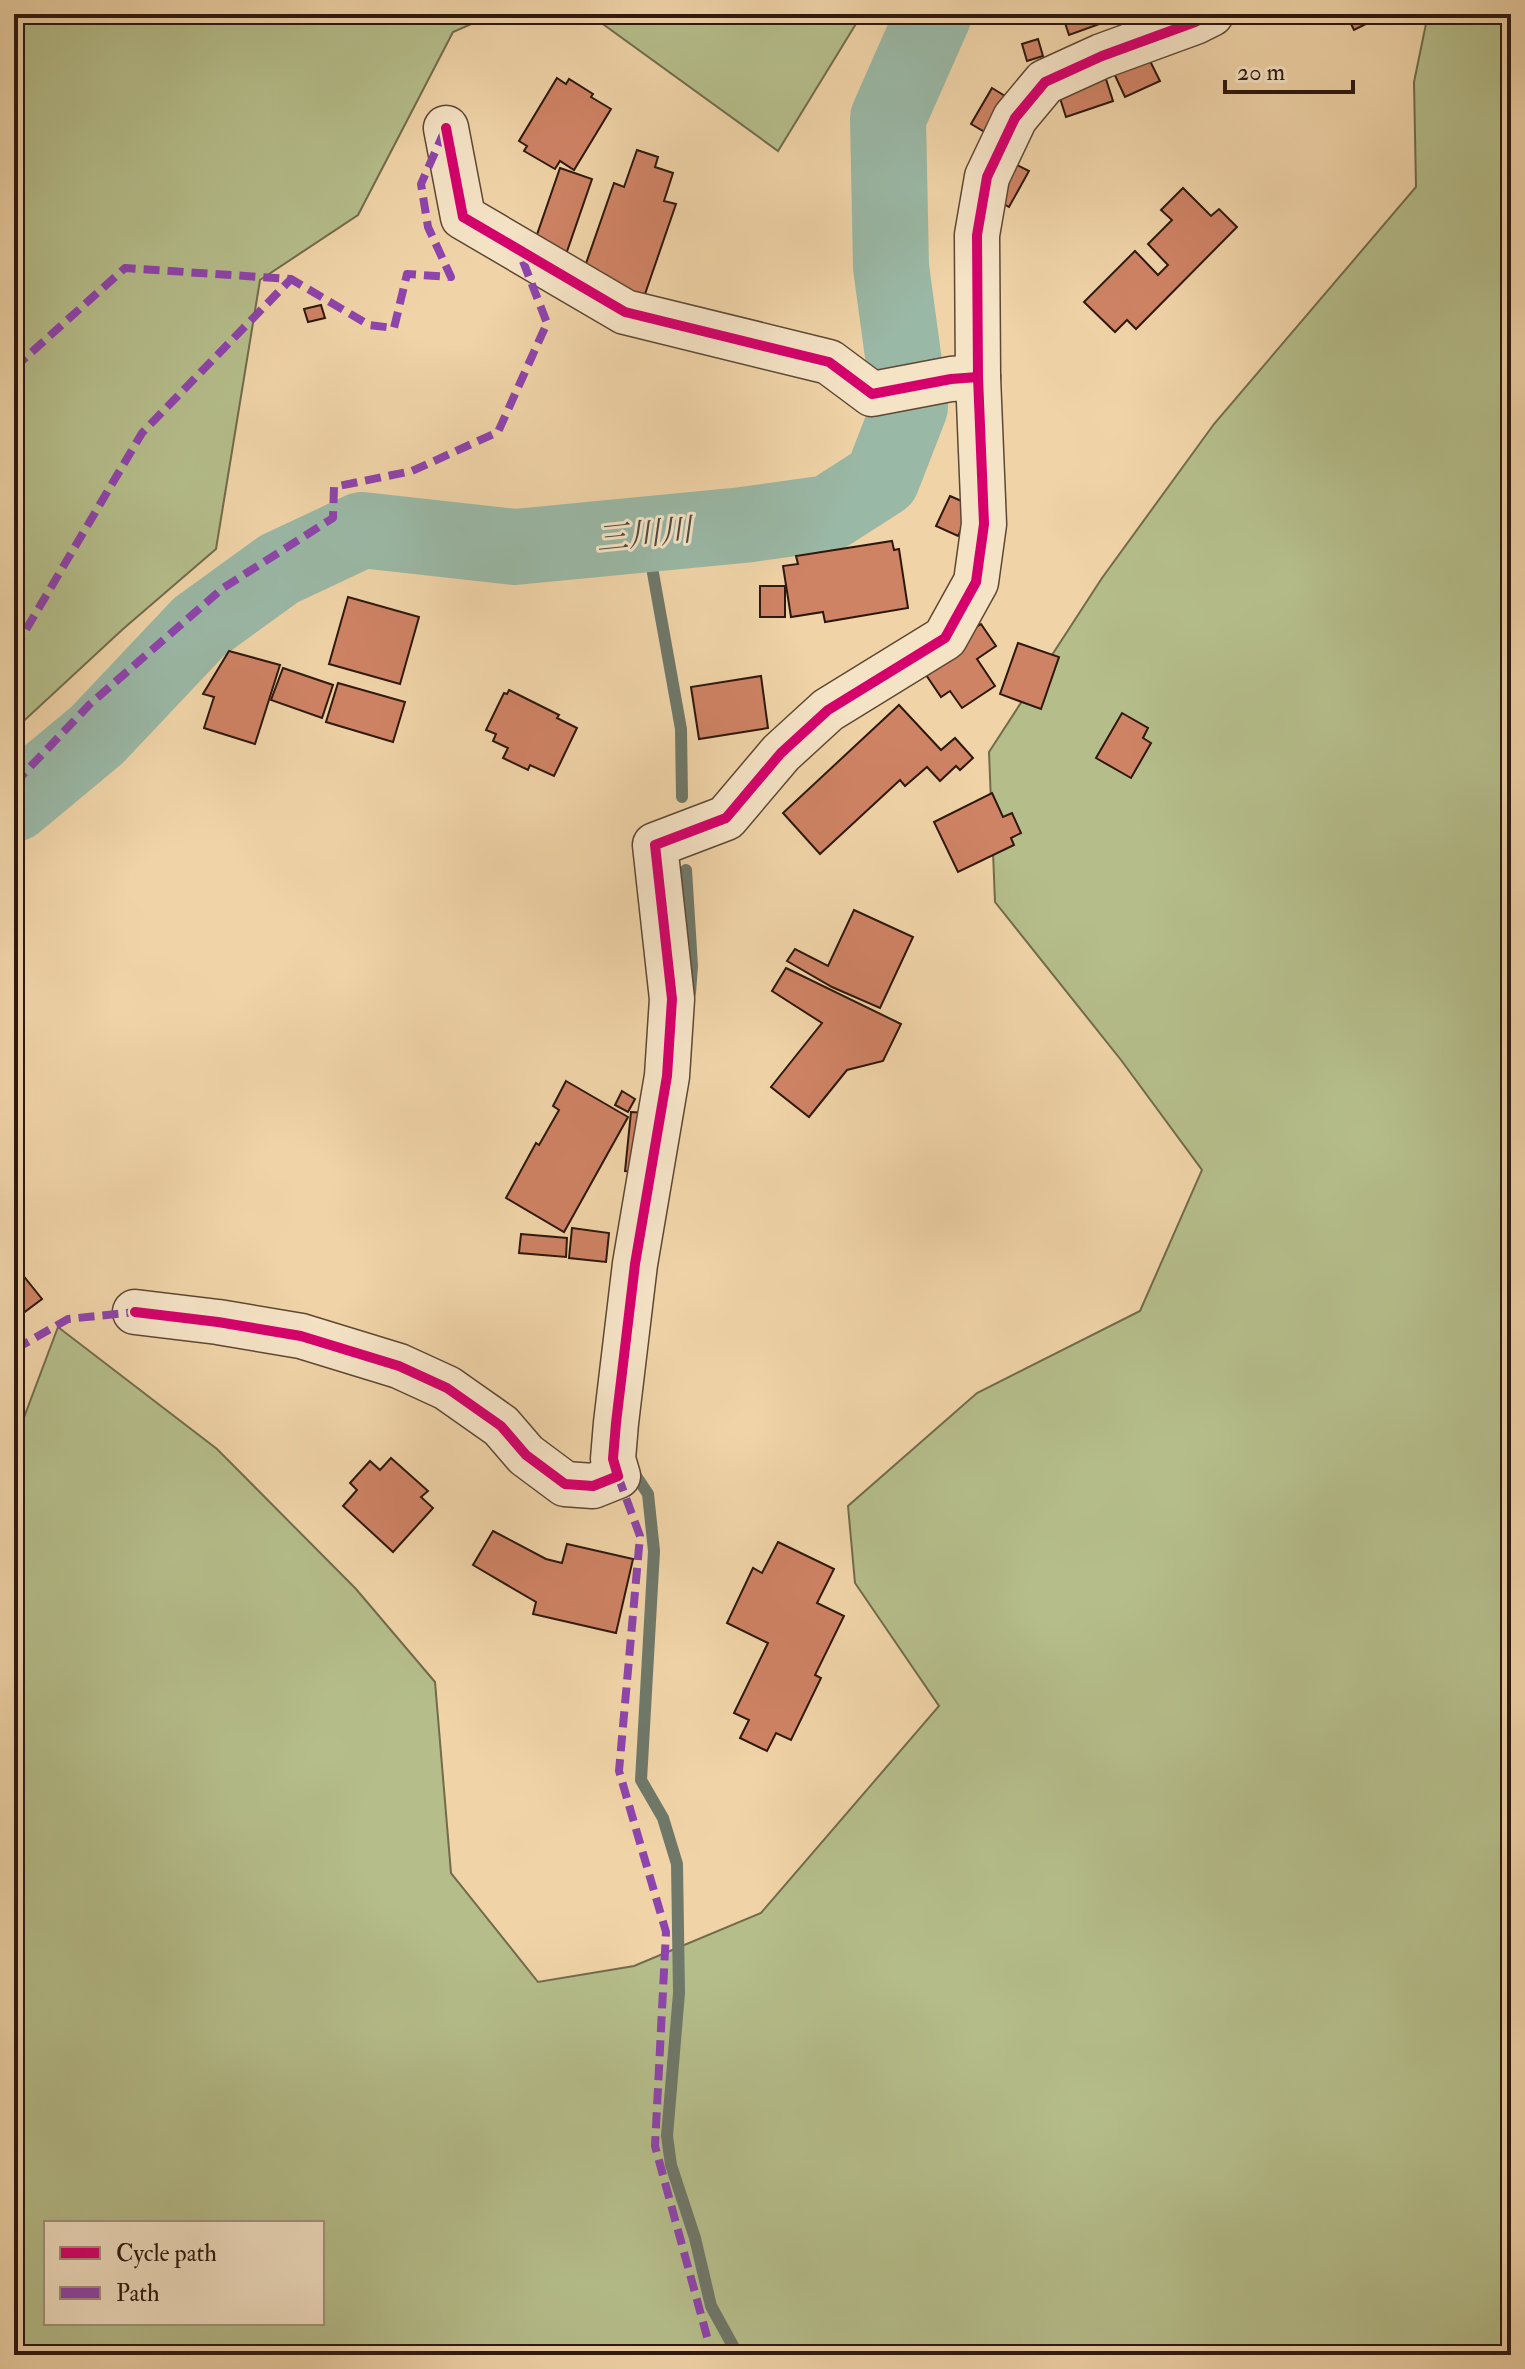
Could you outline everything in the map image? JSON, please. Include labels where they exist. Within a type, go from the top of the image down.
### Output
[{"type":"street","points":[[135,1312],[301,1336],[399,1366],[447,1388],[501,1426],[526,1455],[565,1484],[593,1486],[618,1476],[613,1459],[616,1423],[635,1264],[667,1076],[672,999],[655,845],[726,818],[781,753],[828,710],[945,638],[976,582],[984,524],[965,378],[977,235],[987,177],[1015,118],[1045,82],[1102,56],[1211,14]]},
{"type":"street","points":[[446,128],[463,217],[625,312],[829,362],[872,394],[965,378]]},
{"type":"green space","points":[[14,14],[494,14],[453,32],[358,215],[260,280],[216,549],[123,629],[14,730]]},
{"type":"green space","points":[[589,14],[862,14],[778,151]]},
{"type":"green space","points":[[1428,14],[1511,14],[1511,2355],[14,2355],[14,1444],[58,1327],[217,1449],[356,1589],[435,1682],[451,1873],[538,1982],[634,1966],[761,1913],[939,1706],[855,1583],[848,1506],[977,1393],[1140,1311],[1202,1170],[1121,1060],[995,902],[989,752],[1102,578],[1214,424],[1416,187],[1414,82]]},
{"type":"building","points":[[1062,14],[1127,14],[1069,35]]},
{"type":"building","points":[[1346,14],[1386,14],[1354,30]]},
{"type":"building","points":[[1038,39],[1043,56],[1027,61],[1022,44]]},
{"type":"building","points":[[1146,53],[1160,81],[1125,97],[1112,69]]},
{"type":"building","points":[[1105,76],[1113,101],[1066,117],[1058,92]]},
{"type":"building","points":[[557,78],[566,84],[569,79],[611,109],[574,170],[560,161],[555,169],[524,151],[527,146],[519,141]]},
{"type":"building","points":[[992,88],[1010,99],[990,135],[971,124]]},
{"type":"building","points":[[637,150],[658,157],[655,167],[673,173],[664,201],[676,204],[644,297],[582,275],[614,183],[624,187]]},
{"type":"building","points":[[1011,162],[1029,171],[1009,207],[991,197]]},
{"type":"building","points":[[560,168],[592,179],[563,263],[531,252]]},
{"type":"building","points":[[1183,188],[1211,216],[1219,209],[1237,227],[1136,329],[1127,320],[1115,332],[1084,302],[1135,251],[1158,275],[1168,265],[1148,244],[1172,220],[1161,210]]},
{"type":"building","points":[[321,305],[325,318],[308,322],[304,309]]},
{"type":"building","points":[[950,496],[973,506],[958,536],[936,526]]},
{"type":"building","points":[[892,541],[894,550],[899,549],[908,608],[825,622],[823,612],[791,617],[783,566],[798,564],[796,556]]},
{"type":"building","points":[[760,586],[785,586],[785,617],[760,617]]},
{"type":"building","points":[[348,597],[419,617],[400,684],[329,664]]},
{"type":"building","points":[[981,624],[996,646],[977,659],[995,686],[962,708],[950,691],[941,697],[924,672],[962,636]]},
{"type":"building","points":[[1018,643],[1059,657],[1041,709],[1000,694]]},
{"type":"building","points":[[229,651],[280,665],[255,744],[204,728],[214,697],[203,694]]},
{"type":"building","points":[[283,668],[333,685],[322,718],[271,700]]},
{"type":"building","points":[[761,676],[768,728],[699,739],[691,687]]},
{"type":"building","points":[[338,683],[405,702],[393,742],[326,722]]},
{"type":"building","points":[[509,690],[559,715],[557,718],[577,728],[554,776],[530,765],[528,770],[503,758],[508,748],[493,741],[496,734],[486,730],[504,693],[507,694]]},
{"type":"building","points":[[899,705],[941,750],[955,738],[973,758],[960,770],[956,766],[940,781],[927,767],[905,786],[900,780],[820,854],[783,813]]},
{"type":"building","points":[[1122,713],[1148,728],[1143,738],[1151,743],[1131,778],[1096,758]]},
{"type":"building","points":[[992,793],[1003,817],[1012,813],[1021,833],[1011,838],[1014,845],[958,872],[934,822]]},
{"type":"building","points":[[854,910],[913,937],[880,1008],[832,987],[787,961],[795,949],[828,966]]},
{"type":"building","points":[[786,968],[901,1024],[883,1061],[847,1070],[809,1117],[771,1087],[822,1023],[772,991]]},
{"type":"building","points":[[566,1081],[628,1117],[564,1232],[506,1198],[536,1143],[539,1145],[559,1110],[553,1106]]},
{"type":"building","points":[[622,1091],[635,1099],[628,1112],[615,1105]]},
{"type":"building","points":[[631,1112],[646,1113],[639,1172],[625,1171]]},
{"type":"building","points":[[572,1228],[609,1233],[606,1262],[569,1258]]},
{"type":"building","points":[[521,1234],[567,1238],[566,1257],[519,1253]]},
{"type":"building","points":[[22,1274],[42,1299],[14,1320],[14,1281]]},
{"type":"building","points":[[391,1458],[428,1491],[421,1497],[433,1508],[393,1552],[343,1506],[357,1490],[350,1483],[370,1461],[380,1470]]},
{"type":"building","points":[[493,1531],[546,1559],[562,1563],[567,1544],[633,1559],[616,1633],[533,1614],[536,1602],[473,1565]]},
{"type":"building","points":[[778,1542],[834,1569],[817,1603],[844,1616],[815,1675],[821,1678],[791,1740],[776,1733],[767,1751],[740,1738],[749,1720],[734,1713],[768,1643],[727,1623],[753,1568],[762,1573]]},
{"type":"waterway","name":"三川川","points":[[14,804],[97,735],[199,627],[279,569],[362,530],[515,547],[743,525],[829,513],[882,479],[910,407],[891,267],[888,118],[934,14]]},
{"type":"waterway","points":[[646,534],[681,729],[682,797]]},
{"type":"waterway","points":[[686,870],[692,966],[690,993]]},
{"type":"waterway","points":[[632,1470],[648,1494],[654,1551],[641,1780],[663,1818],[677,1864],[679,1993],[667,2136],[671,2165],[695,2238],[711,2306],[738,2355]]},
{"type":"marked path","points":[[14,368],[125,268],[291,279],[369,325],[394,328],[407,274],[451,277],[428,227],[421,184],[444,132]]},
{"type":"marked path","points":[[14,784],[90,704],[223,588],[333,518],[334,487],[412,471],[498,432],[547,323],[519,251]]},
{"type":"marked path","points":[[14,650],[142,433],[291,279]]},
{"type":"marked path","points":[[14,1340],[24,1344],[68,1319],[135,1312]]},
{"type":"marked path","points":[[618,1476],[640,1536],[619,1771],[666,1932],[655,2146],[712,2355]]},
{"type":"cycle path","points":[[135,1312],[301,1336],[399,1366],[447,1388],[501,1426],[526,1455],[565,1484],[593,1486],[618,1476],[613,1459],[616,1423],[635,1264],[667,1076],[672,999],[655,845],[726,818],[781,753],[828,710],[945,638],[976,582],[984,524],[978,377],[977,235],[987,177],[1015,118],[1045,82],[1102,56],[1211,14]]},
{"type":"cycle path","points":[[446,128],[463,217],[625,312],[829,362],[872,394],[978,377]]}]
